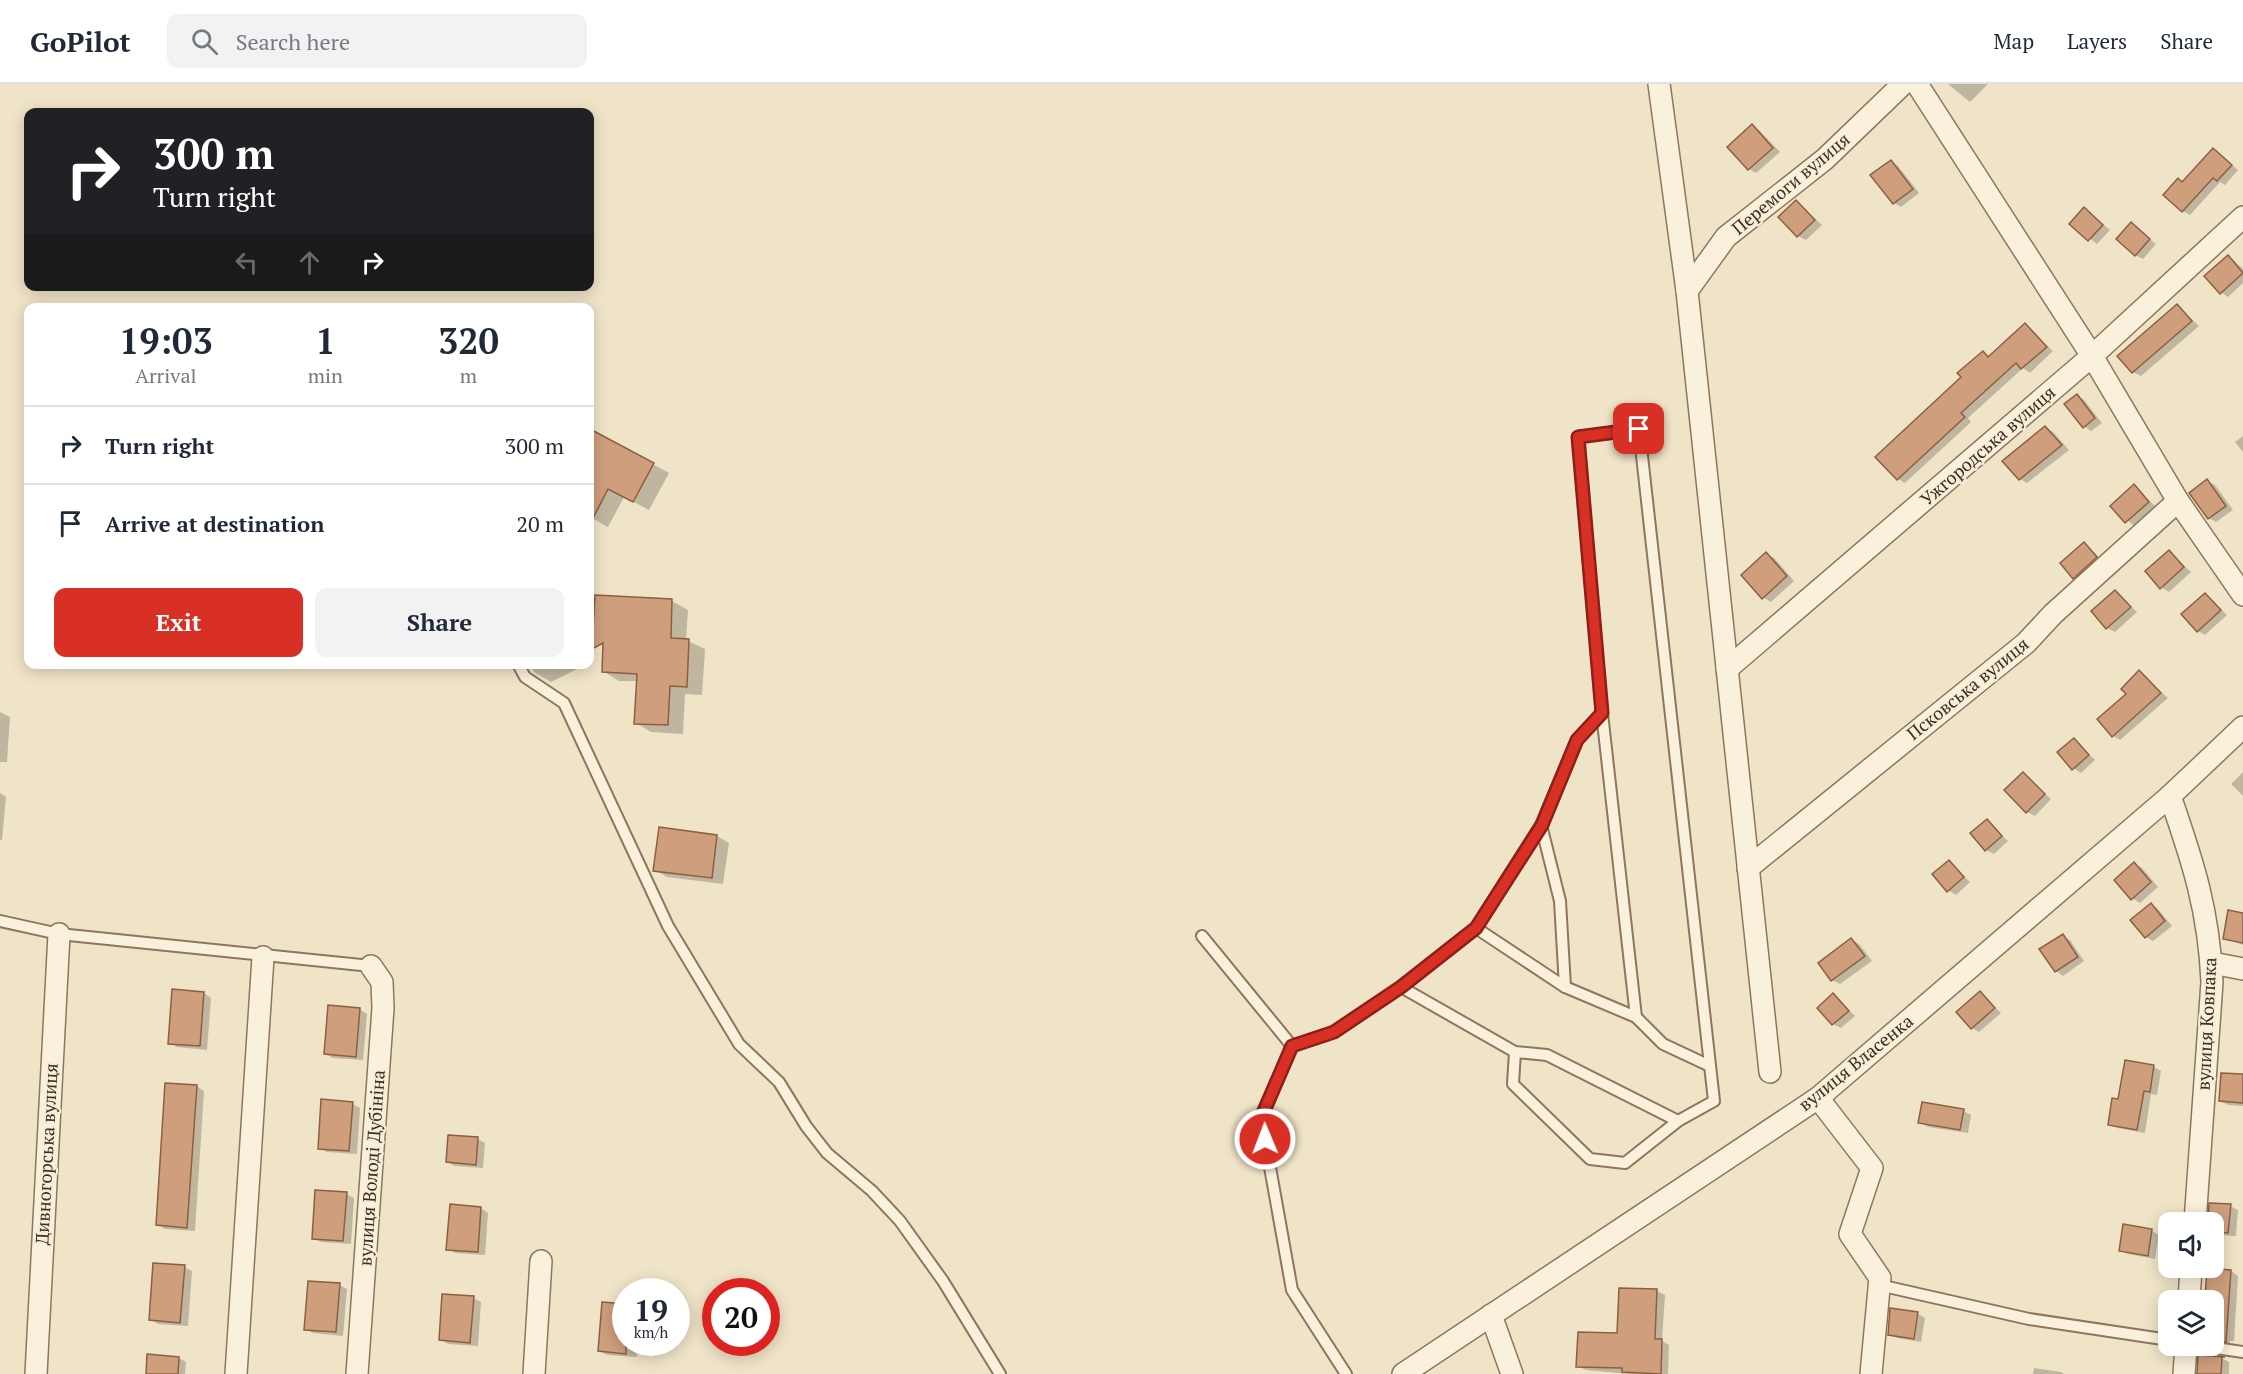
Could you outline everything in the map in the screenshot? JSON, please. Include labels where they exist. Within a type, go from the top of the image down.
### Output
[{"type":"street","points":[[1659,84],[1687,291],[1770,1072]]},
{"type":"street","name":"Перемоги вулиця","points":[[1687,291],[1726,237],[1825,159],[1903,84]]},
{"type":"street","points":[[1917,84],[2092,356],[2178,501],[2243,596]]},
{"type":"street","name":"Ужгородська вулиця","points":[[1727,669],[2092,356],[2243,217]]},
{"type":"street","name":"Псковська вулиця","points":[[1748,868],[2026,643],[2053,614],[2178,501]]},
{"type":"street","name":"вулиця Власенка","points":[[1403,1374],[1818,1098],[2170,796],[2243,726]]},
{"type":"street","name":"вулиця Ковпака","points":[[2170,796],[2199,880],[2212,963],[2196,1212]]},
{"type":"street","name":"Дивногорська вулиця","points":[[36,1374],[59,934]]},
{"type":"street","points":[[236,1374],[263,957]]},
{"type":"street","points":[[2212,963],[2243,969]]},
{"type":"street","name":"вулиця Володі Дубініна","points":[[357,1374],[383,1008],[382,982],[370,966]]},
{"type":"street","points":[[1818,1098],[1872,1168],[1850,1234],[1880,1278],[1872,1374]]},
{"type":"street","points":[[534,1374],[541,1261]]},
{"type":"street","points":[[1491,1315],[1512,1374]]},
{"type":"street","points":[[2184,1374],[2185,1356]]},
{"type":"lane","points":[[1515,1052],[1514,1084],[1590,1159],[1625,1163],[1678,1122],[1714,1101],[1639,429],[1578,437],[1602,713],[1636,1017]]},
{"type":"lane","points":[[521,669],[525,677],[564,703],[668,926],[740,1044],[779,1082],[806,1126],[827,1153],[872,1191],[900,1221],[943,1281],[1000,1374]]},
{"type":"lane","points":[[1346,1374],[1292,1290],[1261,1118],[1292,1046],[1334,1032],[1401,987],[1476,928],[1542,825],[1577,740],[1602,713]]},
{"type":"lane","points":[[1542,825],[1560,901],[1564,987]]},
{"type":"lane","points":[[0,921],[59,934],[263,957],[370,966]]},
{"type":"lane","points":[[1476,928],[1564,987],[1636,1017],[1663,1044],[1710,1066]]},
{"type":"lane","points":[[1202,936],[1292,1046]]},
{"type":"lane","points":[[1401,987],[1515,1052],[1547,1055],[1678,1122]]},
{"type":"lane","points":[[1879,1285],[2029,1319],[2158,1338]]},
{"type":"lane","points":[[2224,1349],[2243,1352]]},
{"type":"building","points":[[1752,124],[1773,148],[1748,170],[1727,147]]},
{"type":"building","points":[[2213,148],[2232,165],[2217,181],[2213,178],[2182,212],[2163,195],[2178,178],[2182,182]]},
{"type":"building","points":[[1891,160],[1913,189],[1893,204],[1870,175]]},
{"type":"building","points":[[1796,200],[1815,220],[1797,237],[1778,217]]},
{"type":"building","points":[[2084,207],[2103,225],[2088,241],[2069,224]]},
{"type":"building","points":[[2131,222],[2150,239],[2135,256],[2116,239]]},
{"type":"building","points":[[2228,255],[2243,273],[2220,294],[2204,276]]},
{"type":"building","points":[[2177,304],[2192,321],[2132,373],[2117,356]]},
{"type":"building","points":[[2025,323],[2047,347],[2021,369],[2016,363],[1961,413],[1965,417],[1897,480],[1875,457],[1961,377],[1957,373],[1983,351],[1988,357]]},
{"type":"building","points":[[2077,394],[2095,418],[2083,428],[2064,404]]},
{"type":"building","points":[[2045,426],[2062,445],[2019,480],[2002,461]]},
{"type":"building","points":[[594,431],[654,463],[633,502],[608,489],[594,516]]},
{"type":"building","points":[[2207,479],[2226,506],[2208,519],[2189,493]]},
{"type":"building","points":[[2134,484],[2149,502],[2125,523],[2110,506]]},
{"type":"building","points":[[2084,542],[2097,557],[2073,579],[2060,563]]},
{"type":"building","points":[[2169,550],[2184,567],[2160,589],[2145,571]]},
{"type":"building","points":[[1766,552],[1787,576],[1762,599],[1741,575]]},
{"type":"building","points":[[2115,590],[2131,607],[2106,629],[2091,611]]},
{"type":"building","points":[[2205,593],[2221,610],[2197,632],[2181,614]]},
{"type":"building","points":[[595,595],[672,599],[671,638],[689,639],[687,687],[670,686],[668,725],[634,724],[637,674],[602,672],[603,643],[594,648]]},
{"type":"building","points":[[2139,670],[2161,693],[2112,737],[2097,719],[2126,694],[2121,689]]},
{"type":"building","points":[[2074,738],[2089,755],[2072,770],[2057,752]]},
{"type":"building","points":[[2023,772],[2045,794],[2026,813],[2004,790]]},
{"type":"building","points":[[1987,819],[2002,836],[1985,851],[1970,833]]},
{"type":"building","points":[[659,827],[717,835],[712,878],[653,871]]},
{"type":"building","points":[[1949,860],[1964,877],[1947,892],[1932,874]]},
{"type":"building","points":[[2134,862],[2151,882],[2131,900],[2114,880]]},
{"type":"building","points":[[2151,903],[2165,921],[2145,938],[2130,920]]},
{"type":"building","points":[[2228,910],[2243,913],[2243,943],[2223,939]]},
{"type":"building","points":[[2063,934],[2078,957],[2055,972],[2039,949]]},
{"type":"building","points":[[1851,938],[1865,956],[1831,981],[1818,963]]},
{"type":"building","points":[[172,989],[204,992],[200,1046],[168,1044]]},
{"type":"building","points":[[1980,991],[1995,1008],[1971,1029],[1956,1012]]},
{"type":"building","points":[[1833,993],[1849,1011],[1832,1025],[1817,1008]]},
{"type":"building","points":[[328,1005],[360,1008],[356,1057],[324,1054]]},
{"type":"building","points":[[2125,1060],[2154,1065],[2150,1092],[2144,1091],[2137,1130],[2108,1125],[2112,1098],[2118,1099]]},
{"type":"building","points":[[2221,1073],[2243,1074],[2243,1103],[2219,1101]]},
{"type":"building","points":[[165,1083],[197,1085],[187,1228],[156,1225]]},
{"type":"building","points":[[321,1099],[353,1102],[349,1151],[318,1149]]},
{"type":"building","points":[[1922,1102],[1964,1109],[1960,1130],[1918,1123]]},
{"type":"building","points":[[448,1135],[478,1137],[476,1165],[446,1162]]},
{"type":"building","points":[[315,1190],[347,1192],[343,1241],[312,1239]]},
{"type":"building","points":[[2209,1203],[2231,1204],[2228,1233],[2224,1233],[2224,1212],[2209,1212]]},
{"type":"building","points":[[450,1204],[481,1207],[478,1252],[446,1250]]},
{"type":"building","points":[[2123,1224],[2152,1229],[2148,1256],[2119,1251]]},
{"type":"building","points":[[153,1263],[185,1265],[180,1323],[149,1320]]},
{"type":"building","points":[[2224,1269],[2231,1270],[2226,1342],[2224,1342],[2224,1290],[2205,1290],[2206,1278],[2224,1278]]},
{"type":"building","points":[[308,1281],[340,1283],[336,1332],[304,1330]]},
{"type":"building","points":[[1619,1288],[1657,1289],[1655,1339],[1662,1339],[1661,1374],[1622,1372],[1622,1368],[1576,1367],[1578,1332],[1617,1333]]},
{"type":"building","points":[[442,1294],[474,1296],[470,1343],[439,1340]]},
{"type":"building","points":[[602,1302],[612,1303],[612,1352],[598,1351]]},
{"type":"building","points":[[1890,1308],[1918,1312],[1914,1339],[1888,1335]]},
{"type":"building","points":[[147,1354],[179,1357],[178,1374],[146,1374]]},
{"type":"building","points":[[2198,1356],[2225,1357],[2222,1357],[2221,1374],[2197,1374]]},
{"type":"route","points":[[1265,1139],[1261,1118],[1292,1046],[1334,1032],[1401,987],[1476,928],[1542,825],[1577,740],[1602,713],[1578,437],[1639,429]]}]
